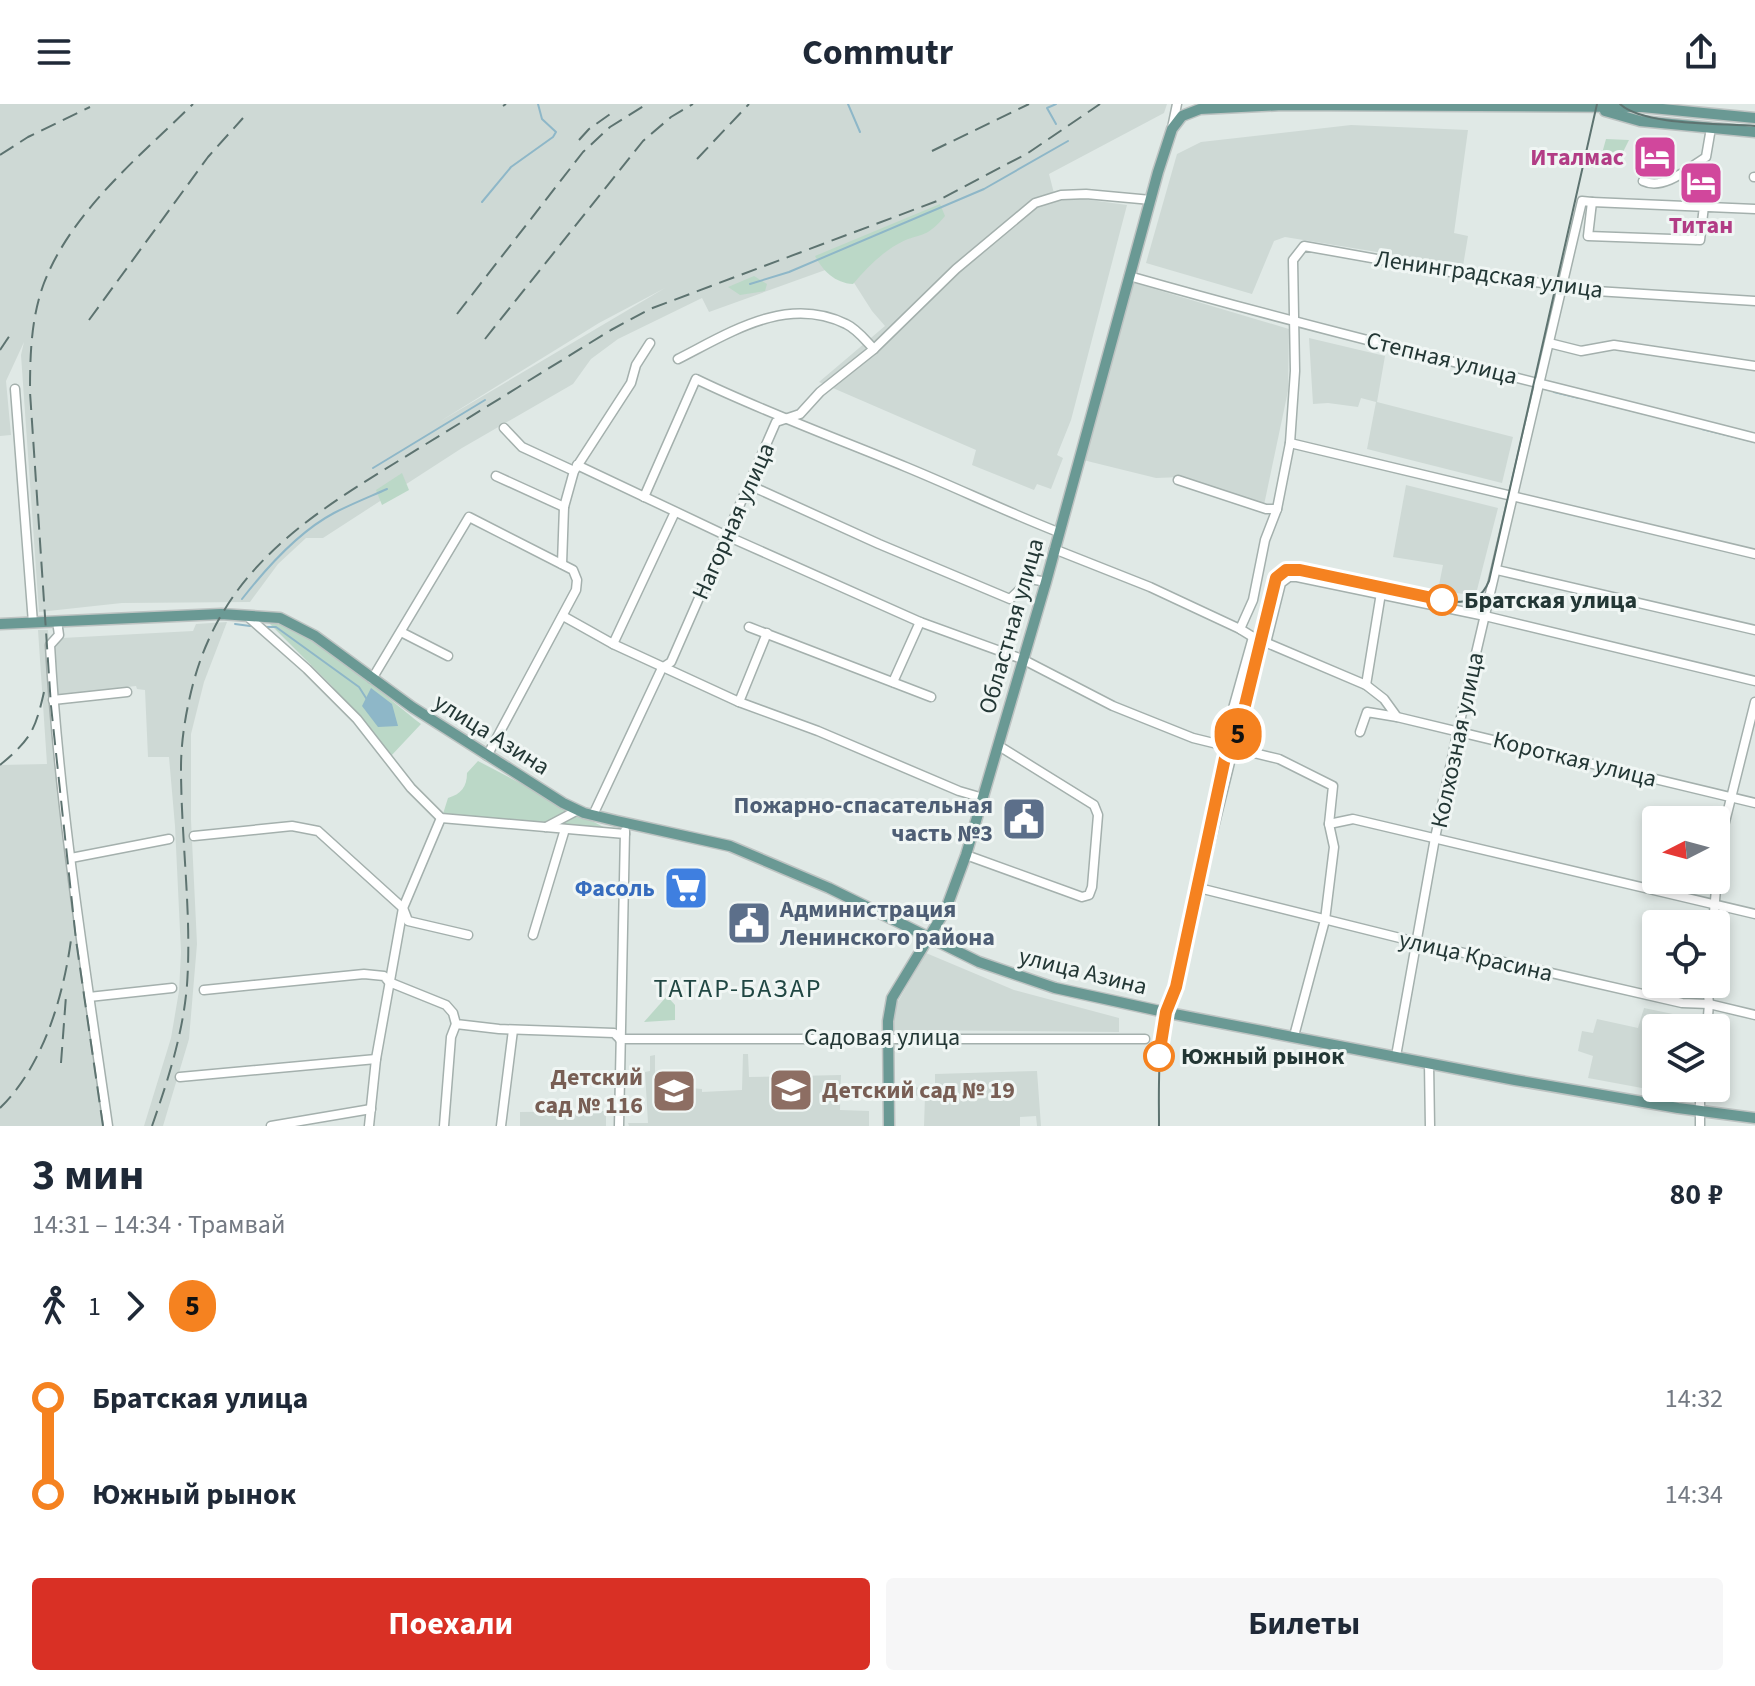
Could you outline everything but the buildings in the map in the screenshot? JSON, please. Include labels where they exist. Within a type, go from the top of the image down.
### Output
[{"type":"main road","points":[[1172,129],[1189,112],[1213,106],[1642,107],[1755,118]]},
{"type":"main road","points":[[1607,108],[1640,121],[1755,132]]},
{"type":"main road","name":"Областная улица","points":[[889,1126],[888,1037],[892,998],[946,909],[966,855],[1046,582],[1172,129]]},
{"type":"main road","name":"улица Азина","points":[[0,624],[221,614],[280,618],[299,626],[487,756],[578,810],[625,829],[730,846],[829,888],[979,962],[1055,988],[1429,1063],[1698,1111],[1755,1118]]},
{"type":"street","points":[[1172,129],[1177,104]]},
{"type":"street","points":[[1643,181],[1651,185],[1664,182],[1706,157],[1711,128]]},
{"type":"street","name":"Нагорная улица","points":[[593,815],[662,668],[671,662],[776,422],[800,414],[820,392],[874,349],[956,269],[1035,203],[1061,195],[1086,194],[1151,200]]},
{"type":"street","name":"Колхозная улица","points":[[1396,1056],[1435,838],[1458,730],[1582,201],[1592,202]]},
{"type":"street","points":[[1704,206],[1700,240],[1588,236],[1592,202],[1704,206],[1755,209]]},
{"type":"street","name":"Ленинградская улица","points":[[1292,322],[1293,260],[1304,246],[1467,275],[1562,285],[1580,290],[1755,301]]},
{"type":"street","name":"Степная улица","points":[[1129,276],[1292,322],[1755,438]]},
{"type":"street","points":[[678,359],[744,325],[796,312],[810,312],[849,325],[874,349]]},
{"type":"street","points":[[1240,629],[1253,600],[1265,540],[1277,509],[1290,443],[1295,371],[1292,322]]},
{"type":"street","points":[[562,564],[564,507],[576,468],[631,383],[636,365],[650,343]]},
{"type":"street","points":[[1549,343],[1581,351],[1614,345],[1755,366]]},
{"type":"street","points":[[644,497],[696,379],[741,401],[1058,532]]},
{"type":"street","points":[[15,389],[33,623]]},
{"type":"street","points":[[504,428],[522,447],[644,497],[920,622],[1022,659],[1113,706],[1193,738],[1279,759],[1333,786],[1329,824],[1334,847],[1325,920],[1294,1036]]},
{"type":"street","points":[[1290,443],[1755,554]]},
{"type":"street","points":[[496,476],[564,507]]},
{"type":"street","points":[[1178,480],[1266,509],[1277,509]]},
{"type":"street","points":[[749,485],[1010,599],[1031,579],[1046,582]]},
{"type":"street","points":[[613,644],[675,512]]},
{"type":"street","points":[[372,679],[469,517],[573,570],[577,580],[576,590],[487,756]]},
{"type":"street","points":[[1054,549],[1150,587],[1266,643],[1366,685],[1384,699],[1397,717]]},
{"type":"street","points":[[1497,570],[1755,630]]},
{"type":"street","points":[[1266,643],[1281,583],[1289,577],[1485,616],[1755,681]]},
{"type":"street","points":[[1366,685],[1381,593]]},
{"type":"street","points":[[247,616],[357,719],[411,788],[441,818],[565,829],[625,829],[619,1126]]},
{"type":"street","points":[[563,616],[662,668],[739,702],[983,798]]},
{"type":"street","points":[[57,621],[59,635],[50,645],[53,700],[108,1126]]},
{"type":"street","points":[[893,682],[920,622]]},
{"type":"street","points":[[749,627],[931,697]]},
{"type":"street","points":[[401,632],[448,656]]},
{"type":"street","points":[[739,702],[767,633]]},
{"type":"street","points":[[1223,744],[1253,637]]},
{"type":"street","points":[[53,700],[127,692]]},
{"type":"street","points":[[1715,910],[1720,842],[1755,702]]},
{"type":"street","name":"Короткая улица","points":[[1360,732],[1367,712],[1397,717],[1755,803]]},
{"type":"street","points":[[966,855],[1082,897],[1089,895],[1092,887],[1098,815],[1094,805],[999,746]]},
{"type":"street","points":[[1178,990],[1234,746]]},
{"type":"street","points":[[545,827],[578,810]]},
{"type":"street","points":[[369,1126],[376,1059],[403,908],[441,818]]},
{"type":"street","points":[[1329,824],[1353,819],[1755,914]]},
{"type":"street","points":[[194,836],[292,826],[318,831],[403,908],[408,921],[468,935]]},
{"type":"street","points":[[533,935],[565,829]]},
{"type":"street","points":[[71,858],[169,839]]},
{"type":"street","name":"улица Красина","points":[[1199,888],[1682,1003],[1709,1004],[1755,1015]]},
{"type":"street","points":[[204,990],[364,974],[384,976],[389,982],[446,1005],[453,1013],[456,1024],[451,1037],[444,1126]]},
{"type":"street","points":[[89,997],[172,988]]},
{"type":"street","points":[[1708,998],[1708,1014]]},
{"type":"street","name":"Садовая улица","points":[[456,1024],[513,1030],[614,1033],[620,1039],[1145,1039]]},
{"type":"street","points":[[501,1126],[513,1030]]},
{"type":"street","points":[[180,1077],[376,1059]]},
{"type":"street","points":[[1429,1063],[1430,1126]]},
{"type":"street","points":[[1699,1102],[1700,1126]]},
{"type":"street","points":[[271,1126],[371,1109]]},
{"type":"shaded area","points":[[0,104],[1167,104],[1164,113],[1049,174],[1056,201],[1075,198],[1127,205],[1071,420],[1057,455],[1063,458],[1051,489],[1037,484],[1034,490],[972,465],[976,450],[819,382],[885,326],[842,264],[709,312],[702,298],[618,339],[591,359],[573,384],[462,448],[323,538],[306,538],[278,564],[250,602],[122,603],[39,612],[21,355],[24,342],[6,381],[11,435],[0,436]],"holes":[[[665,288],[439,422],[599,323]]]},
{"type":"shaded area","points":[[1351,125],[1468,130],[1454,233],[1468,236],[1463,266],[1285,237],[1274,241],[1252,294],[1146,263],[1177,154],[1201,142]]},
{"type":"shaded area","points":[[1131,282],[1289,329],[1288,391],[1264,505],[1182,477],[1156,478],[1083,460]]},
{"type":"shaded area","points":[[1309,338],[1385,356],[1377,402],[1513,437],[1502,483],[1367,449],[1376,402],[1361,398],[1358,407],[1313,404]]},
{"type":"shaded area","points":[[1406,485],[1498,508],[1477,590],[1470,595],[1438,590],[1443,565],[1393,557]]},
{"type":"shaded area","points":[[227,622],[204,682],[191,734],[191,820],[197,944],[189,1039],[163,1126],[144,1126],[171,1038],[179,991],[181,952],[169,757],[148,757],[145,690],[136,686],[56,695],[53,646],[62,638],[193,631],[196,624]]},
{"type":"shaded area","points":[[38,630],[48,630],[52,704],[106,1126],[0,1126],[0,765],[47,764]]},
{"type":"shaded area","name":"Южный рынок","points":[[926,953],[1014,990],[1119,1018],[1119,1032],[893,1030],[896,1005]]},
{"type":"shaded area","points":[[1644,1008],[1673,1014],[1642,1014]]},
{"type":"shaded area","points":[[1642,1015],[1642,1088],[1588,1078],[1593,1056],[1578,1051],[1582,1031],[1593,1033],[1597,1019],[1638,1028]]},
{"type":"shaded area","points":[[743,1054],[748,1054],[749,1077],[841,1075],[840,1110],[869,1111],[869,1126],[629,1126],[628,1123],[648,1123],[645,1072],[650,1071],[650,1056],[655,1055],[655,1072],[683,1073],[684,1077],[692,1077],[691,1088],[702,1089],[702,1092],[742,1090]]},
{"type":"shaded area","points":[[1037,1071],[1041,1126],[1037,1126],[1036,1116],[1020,1117],[1020,1126],[924,1126],[925,1096],[899,1095],[899,1087],[935,1088],[935,1074]]},
{"type":"shaded area","points":[[606,1111],[606,1126],[520,1126],[520,1112]]},
{"type":"green space","points":[[1606,139],[1629,140],[1621,156],[1601,157]]},
{"type":"green space","points":[[940,204],[945,216],[938,224],[926,233],[890,249],[853,284],[830,275],[815,256]]},
{"type":"green space","points":[[754,276],[767,284],[765,291],[740,295],[728,287]]},
{"type":"green space","points":[[402,473],[409,490],[382,505],[376,490]]},
{"type":"green space","points":[[268,622],[285,626],[325,649],[421,724],[390,757],[332,686]]},
{"type":"green space","points":[[478,761],[611,831],[442,817],[448,798],[462,789],[467,773]]},
{"type":"green space","points":[[667,996],[675,1005],[675,1020],[644,1022]]},
{"type":"water","points":[[371,688],[392,704],[398,726],[378,727],[362,706]]},
{"type":"waterway","points":[[482,202],[511,167],[556,132],[542,119],[538,104]]},
{"type":"waterway","points":[[848,104],[860,132]]},
{"type":"waterway","points":[[1056,104],[1047,108],[1056,124]]},
{"type":"waterway","points":[[750,284],[789,272],[984,189],[1068,141]]},
{"type":"waterway","points":[[1554,392],[1579,398]]},
{"type":"waterway","points":[[373,468],[485,400]]},
{"type":"waterway","points":[[1597,402],[1645,414]]},
{"type":"waterway","points":[[1702,429],[1755,442]]},
{"type":"waterway","points":[[242,599],[273,563],[308,530],[334,513],[387,489]]},
{"type":"waterway","points":[[235,624],[250,626]]},
{"type":"waterway","points":[[267,627],[276,627],[359,687],[366,698]]},
{"type":"tram line","points":[[1159,1126],[1160,1056],[1165,1023],[1176,987],[1225,758],[1237,738],[1276,578],[1286,570],[1300,570],[1454,602],[1471,600],[1483,591],[1489,581],[1597,104]]},
{"type":"tram line","points":[[1620,104],[1631,111],[1664,120],[1755,126]]},
{"type":"tram line","name":"5","points":[[1159,1056],[1166,1012],[1176,987],[1225,758],[1237,738],[1276,578],[1286,570],[1300,570],[1442,600]]},
{"type":"railway","points":[[103,1126],[76,940],[51,706],[30,392],[32,337],[44,283],[72,232],[109,186],[193,104]]},
{"type":"railway","points":[[457,314],[583,152],[610,127],[647,104]]},
{"type":"railway","points":[[485,339],[643,141],[671,117],[693,104]]},
{"type":"railway","points":[[697,159],[749,104]]},
{"type":"railway","points":[[932,151],[1029,104]]},
{"type":"railway","points":[[152,1126],[178,1039],[187,985],[188,931],[181,768],[186,715],[208,640],[229,603],[254,570],[284,541],[351,490],[611,330],[650,309],[937,201],[1028,153],[1100,104]]},
{"type":"railway","points":[[0,155],[28,137],[90,107]]},
{"type":"railway","points":[[579,140],[613,112]]},
{"type":"railway","points":[[89,320],[208,157],[243,118]]},
{"type":"railway","points":[[0,350],[10,335]]},
{"type":"railway","points":[[0,765],[30,733],[44,692]]},
{"type":"railway","points":[[0,1108],[28,1072],[49,1030],[63,985],[71,940]]},
{"type":"railway","points":[[61,1063],[66,996]]},
{"type":"place","name":"Италмас","points":[[1655,157]]},
{"type":"place","name":"Титан","points":[[1701,183]]},
{"type":"place","name":"Братская улица","points":[[1442,600]]},
{"type":"place","name":"Пожарно-спасательная часть №3","points":[[1024,819]]},
{"type":"place","name":"Фасоль","points":[[686,888]]},
{"type":"place","name":"Администрация Ленинского района","points":[[749,923]]},
{"type":"place","name":"Южный рынок","points":[[1159,1056]]},
{"type":"place","name":"Детский сад № 19","points":[[791,1090]]},
{"type":"place","name":"Детский сад № 116","points":[[674,1091]]},
{"type":"district","name":"ТАТАР-БАЗАР","points":[[738,988]]}]
